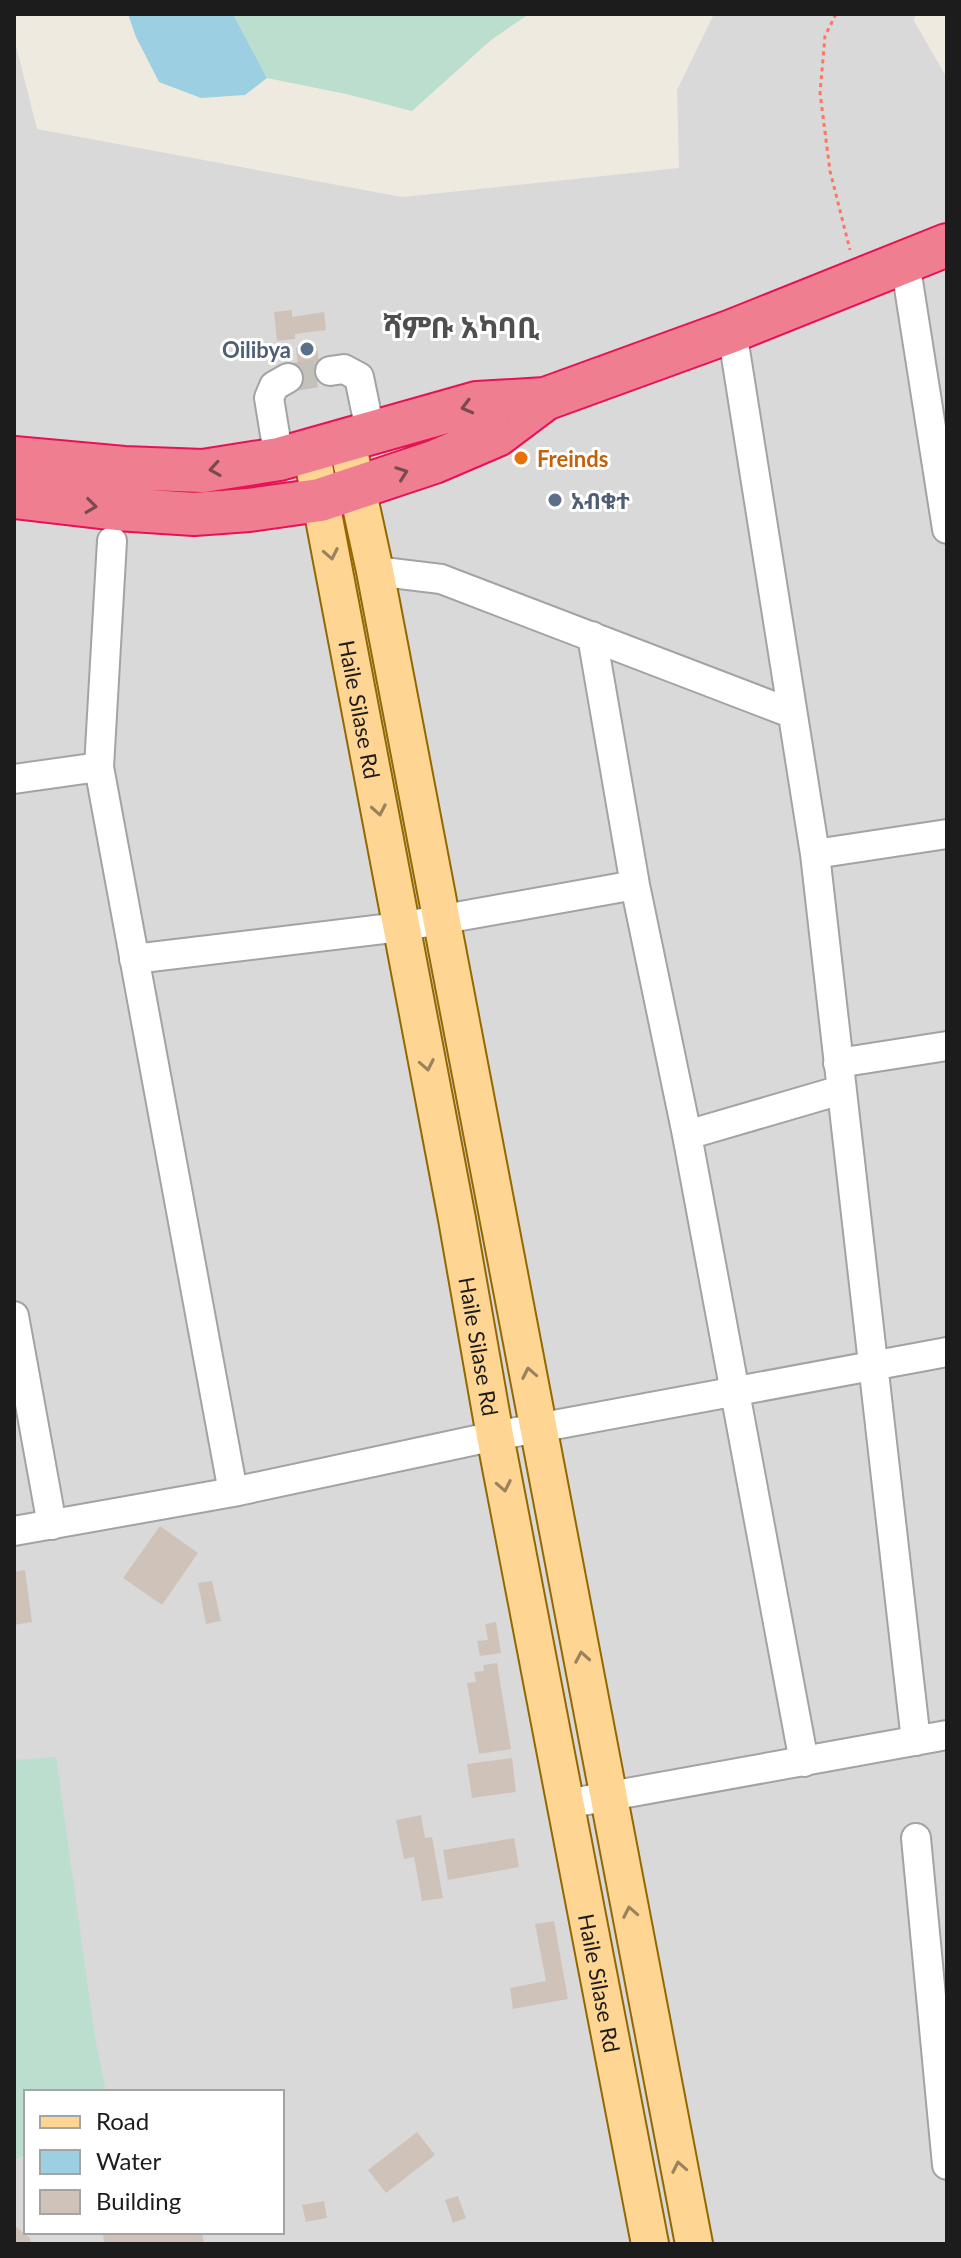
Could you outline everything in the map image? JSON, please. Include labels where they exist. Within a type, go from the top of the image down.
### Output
[{"type":"highway","points":[[14,458],[124,468],[203,471],[327,446],[477,403],[545,399],[732,331],[947,245]]},
{"type":"highway","points":[[14,497],[194,514],[249,510],[339,495],[434,462],[497,435],[545,399]]},
{"type":"main road","points":[[327,446],[339,495]]},
{"type":"main road","name":"Haile Silase Rd","points":[[339,495],[375,571],[694,2244]]},
{"type":"main road","name":"Haile Silase Rd","points":[[339,495],[363,724],[650,2244]]},
{"type":"main road","points":[[363,724],[403,716]]},
{"type":"street","points":[[905,262],[947,529]]},
{"type":"street","points":[[732,331],[815,854],[916,1741]]},
{"type":"street","points":[[288,378],[274,386],[269,398],[327,446],[359,377],[344,369],[330,371]]},
{"type":"street","points":[[112,541],[99,767],[233,1492]]},
{"type":"street","points":[[375,571],[441,579],[791,713]]},
{"type":"street","points":[[592,636],[635,885],[687,1135],[804,1762]]},
{"type":"street","points":[[14,779],[99,767]]},
{"type":"street","points":[[815,854],[947,834]]},
{"type":"street","points":[[134,959],[442,921],[635,885]]},
{"type":"street","points":[[687,1135],[839,1077],[947,1046]]},
{"type":"street","points":[[14,1316],[52,1525]]},
{"type":"street","points":[[14,1531],[233,1492],[495,1436],[947,1352]]},
{"type":"street","points":[[566,1804],[947,1735]]},
{"type":"street","points":[[916,1838],[947,2165]]},
{"type":"path","points":[[836,14],[825,36],[820,93],[830,171],[858,281]]},
{"type":"shaded area","points":[[714,14],[915,14],[914,21],[947,78],[947,2244],[14,2244],[14,38],[37,129],[402,197],[679,168],[677,90]]},
{"type":"green space","points":[[233,14],[529,14],[491,40],[412,111],[267,78]]},
{"type":"green space","points":[[56,1757],[95,2038],[106,2090],[24,2090],[24,2156],[14,2160],[14,1760]]},
{"type":"water","points":[[128,14],[233,14],[267,78],[245,95],[201,98],[159,82]]},
{"type":"building","points":[[292,310],[292,317],[324,312],[326,330],[295,334],[295,339],[277,341],[274,312]]},
{"type":"building","points":[[317,346],[321,381],[300,383],[296,348]]},
{"type":"building","points":[[160,1526],[198,1553],[162,1605],[123,1578]]},
{"type":"building","points":[[25,1570],[32,1622],[14,1625],[14,1572]]},
{"type":"building","points":[[212,1581],[221,1621],[206,1624],[198,1583]]},
{"type":"building","points":[[496,1622],[501,1653],[480,1656],[477,1641],[488,1640],[485,1624]]},
{"type":"building","points":[[497,1663],[511,1749],[479,1754],[467,1683],[476,1682],[474,1672],[484,1671],[483,1665]]},
{"type":"building","points":[[512,1758],[516,1792],[472,1798],[467,1764]]},
{"type":"building","points":[[421,1815],[425,1838],[432,1837],[443,1898],[422,1901],[414,1857],[404,1859],[396,1820]]},
{"type":"building","points":[[514,1838],[519,1867],[448,1880],[443,1850]]},
{"type":"building","points":[[554,1921],[568,1999],[513,2009],[510,1988],[546,1981],[535,1924]]},
{"type":"building","points":[[417,2132],[435,2155],[386,2193],[368,2170]]},
{"type":"building","points":[[458,2196],[466,2218],[453,2223],[445,2200]]},
{"type":"building","points":[[324,2201],[327,2218],[306,2222],[302,2205]]},
{"type":"building","points":[[14,2225],[30,2238],[31,2244],[14,2244]]},
{"type":"building","points":[[103,2234],[202,2234],[204,2244],[104,2244]]},
{"type":"tunnel","points":[[288,378],[330,371]]},
{"type":"place","name":"Oilibya","points":[[307,349]]},
{"type":"place","name":"Freinds","points":[[521,458]]},
{"type":"place","name":"አብቁተ","points":[[555,500]]},
{"type":"district","name":"ሻምቡ አካባቢ","points":[[461,326]]}]
